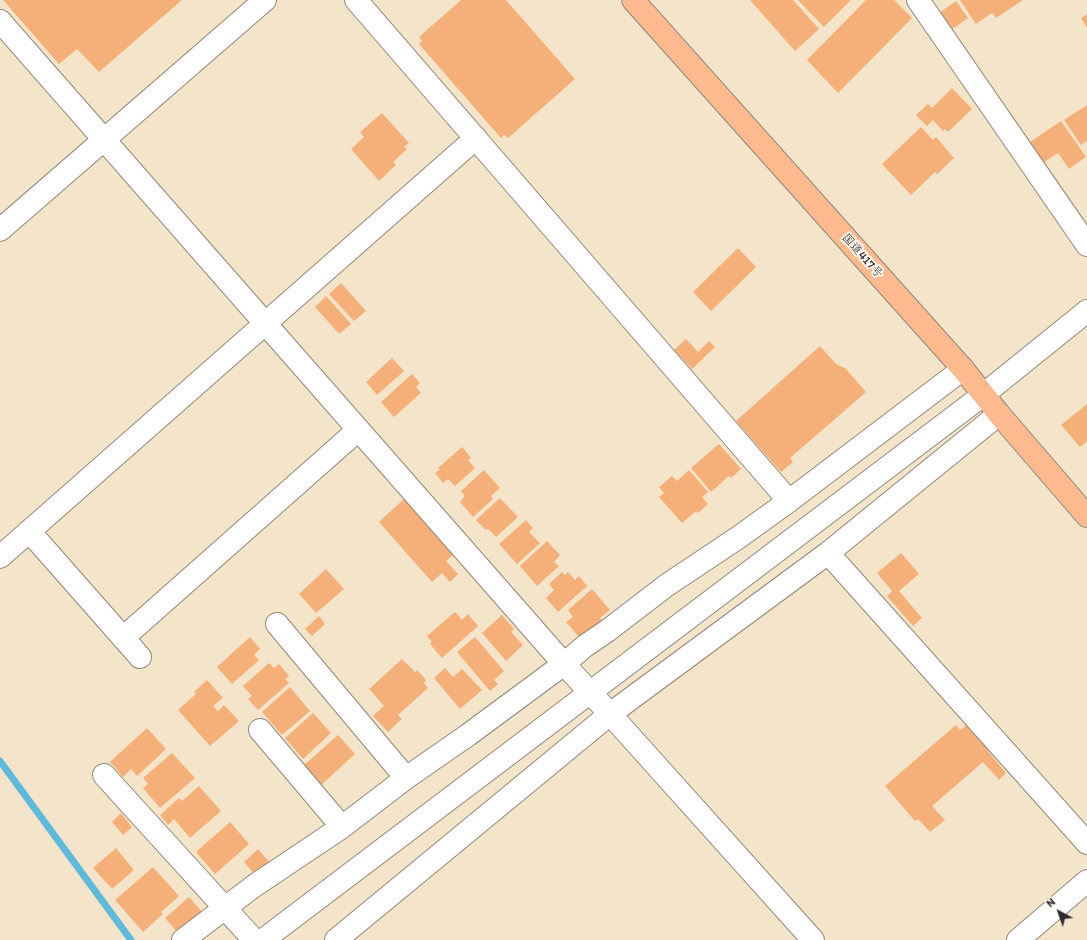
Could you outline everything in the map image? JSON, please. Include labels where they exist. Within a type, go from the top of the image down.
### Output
[{"type":"highway","name":"国道417号","points":[[633,0],[963,369],[999,414],[1087,516]]},
{"type":"street","points":[[0,230],[265,0]]},
{"type":"street","points":[[356,0],[789,501]]},
{"type":"street","points":[[918,0],[1087,245]]},
{"type":"street","points":[[0,21],[564,664],[813,940]]},
{"type":"street","points":[[0,557],[476,138]]},
{"type":"street","points":[[263,940],[983,395],[1087,310]]},
{"type":"street","points":[[183,940],[254,886],[342,827],[406,778],[468,735],[667,585],[739,537],[789,501],[963,369]]},
{"type":"street","points":[[336,940],[610,714],[828,553],[999,414]]},
{"type":"street","points":[[124,638],[358,430]]},
{"type":"street","points":[[29,531],[140,657]]},
{"type":"street","points":[[828,553],[1087,842]]},
{"type":"street","points":[[277,624],[406,778]]},
{"type":"street","points":[[260,730],[342,827]]},
{"type":"street","points":[[104,775],[254,940]]},
{"type":"street","points":[[1018,940],[1087,881]]},
{"type":"building","points":[[3,0],[182,0],[99,72],[77,49],[59,64]]},
{"type":"building","points":[[461,0],[506,0],[575,79],[508,138],[504,135],[501,138],[419,44],[422,41],[419,37]]},
{"type":"building","points":[[750,0],[793,0],[819,29],[795,51]]},
{"type":"building","points":[[798,0],[851,0],[824,27]]},
{"type":"building","points":[[866,0],[894,0],[912,18],[838,93],[807,60]]},
{"type":"building","points":[[960,0],[1023,0],[996,18],[992,13],[976,24]]},
{"type":"building","points":[[956,1],[968,18],[951,30],[939,13]]},
{"type":"building","points":[[1087,14],[1087,28],[1081,18]]},
{"type":"building","points":[[952,88],[972,109],[948,132],[945,129],[943,131],[933,120],[927,126],[916,115],[928,104],[932,108]]},
{"type":"building","points":[[1087,105],[1087,141],[1081,145],[1064,120]]},
{"type":"building","points":[[382,113],[409,143],[404,147],[407,149],[393,162],[396,165],[379,181],[351,149],[364,137],[360,132]]},
{"type":"building","points":[[1061,121],[1086,157],[1069,169],[1058,153],[1044,162],[1030,142]]},
{"type":"building","points":[[921,127],[933,140],[936,137],[954,158],[937,174],[935,172],[911,195],[882,164]]},
{"type":"building","points":[[738,248],[756,267],[711,311],[693,292]]},
{"type":"building","points":[[341,283],[366,311],[354,321],[329,294]]},
{"type":"building","points":[[326,296],[351,324],[339,334],[315,307]]},
{"type":"building","points":[[686,339],[698,352],[709,341],[715,347],[692,369],[674,350]]},
{"type":"building","points":[[820,346],[836,364],[845,368],[866,392],[790,458],[793,462],[781,472],[736,421]]},
{"type":"building","points":[[392,358],[404,371],[377,395],[366,382]]},
{"type":"building","points":[[412,374],[420,383],[416,387],[421,393],[394,417],[381,402]]},
{"type":"building","points":[[1087,404],[1087,441],[1080,447],[1061,425]]},
{"type":"building","points":[[719,444],[741,469],[731,478],[729,476],[711,492],[691,468]]},
{"type":"building","points":[[462,447],[471,458],[468,460],[475,468],[455,486],[448,479],[443,483],[435,473],[440,470],[438,468]]},
{"type":"building","points":[[484,470],[500,488],[491,496],[493,499],[473,517],[460,502],[465,496],[461,491]]},
{"type":"building","points":[[689,470],[708,492],[702,497],[708,504],[698,513],[696,511],[682,523],[659,497],[664,493],[659,487],[672,476],[677,481]]},
{"type":"building","points":[[405,498],[455,553],[446,561],[458,574],[450,582],[442,573],[432,582],[379,522]]},
{"type":"building","points":[[500,498],[518,517],[496,537],[476,520]]},
{"type":"building","points":[[526,520],[533,528],[529,532],[540,543],[517,564],[499,544]]},
{"type":"building","points":[[547,541],[560,555],[554,562],[559,566],[537,586],[520,566]]},
{"type":"building","points":[[901,553],[919,574],[899,591],[922,618],[913,626],[887,596],[892,591],[877,573]]},
{"type":"building","points":[[326,569],[344,589],[316,613],[299,594]]},
{"type":"building","points":[[562,572],[565,575],[568,572],[575,580],[579,576],[587,586],[558,612],[546,598],[554,590],[549,584]]},
{"type":"building","points":[[592,589],[610,610],[600,618],[603,622],[590,634],[587,630],[579,637],[566,622],[573,617],[568,610]]},
{"type":"building","points":[[455,612],[462,620],[468,614],[478,626],[442,658],[430,644],[432,642],[427,636]]},
{"type":"building","points":[[502,615],[514,629],[511,632],[523,645],[506,661],[482,633]]},
{"type":"building","points":[[319,616],[325,624],[312,636],[305,629]]},
{"type":"building","points":[[250,637],[260,649],[254,655],[259,660],[232,684],[217,667]]},
{"type":"building","points":[[475,637],[504,671],[494,680],[498,684],[490,691],[457,652]]},
{"type":"building","points":[[402,659],[415,672],[417,670],[426,680],[424,683],[428,688],[398,715],[402,719],[388,732],[373,716],[384,706],[369,689]]},
{"type":"building","points":[[269,663],[274,668],[279,664],[289,676],[285,679],[289,683],[258,710],[248,699],[252,696],[243,686]]},
{"type":"building","points":[[445,668],[453,677],[462,669],[482,690],[460,709],[434,678]]},
{"type":"building","points":[[207,680],[223,698],[213,706],[218,711],[224,705],[239,721],[210,746],[178,710],[196,694],[194,692]]},
{"type":"building","points":[[290,687],[310,711],[282,735],[262,712]]},
{"type":"building","points":[[313,713],[331,733],[303,759],[285,738]]},
{"type":"building","points":[[968,724],[989,749],[987,750],[1006,773],[999,780],[983,762],[932,806],[945,820],[930,832],[918,819],[915,821],[885,786],[956,725],[960,730]]},
{"type":"building","points":[[147,728],[166,749],[137,776],[131,769],[123,777],[110,762]]},
{"type":"building","points":[[338,735],[355,754],[320,786],[303,766]]},
{"type":"building","points":[[172,753],[195,778],[160,808],[143,788],[148,784],[143,778]]},
{"type":"building","points":[[199,786],[221,811],[190,838],[174,819],[168,825],[160,815],[179,798],[182,801]]},
{"type":"building","points":[[121,813],[132,827],[123,835],[112,822]]},
{"type":"building","points":[[230,822],[249,844],[215,874],[196,852]]},
{"type":"building","points":[[116,848],[134,870],[112,889],[93,868]]},
{"type":"building","points":[[258,849],[270,863],[256,876],[244,862]]},
{"type":"building","points":[[153,867],[179,896],[161,912],[163,914],[143,932],[115,900]]},
{"type":"building","points":[[189,897],[202,912],[178,933],[165,918]]},
{"type":"waterway","points":[[0,761],[131,940]]}]
